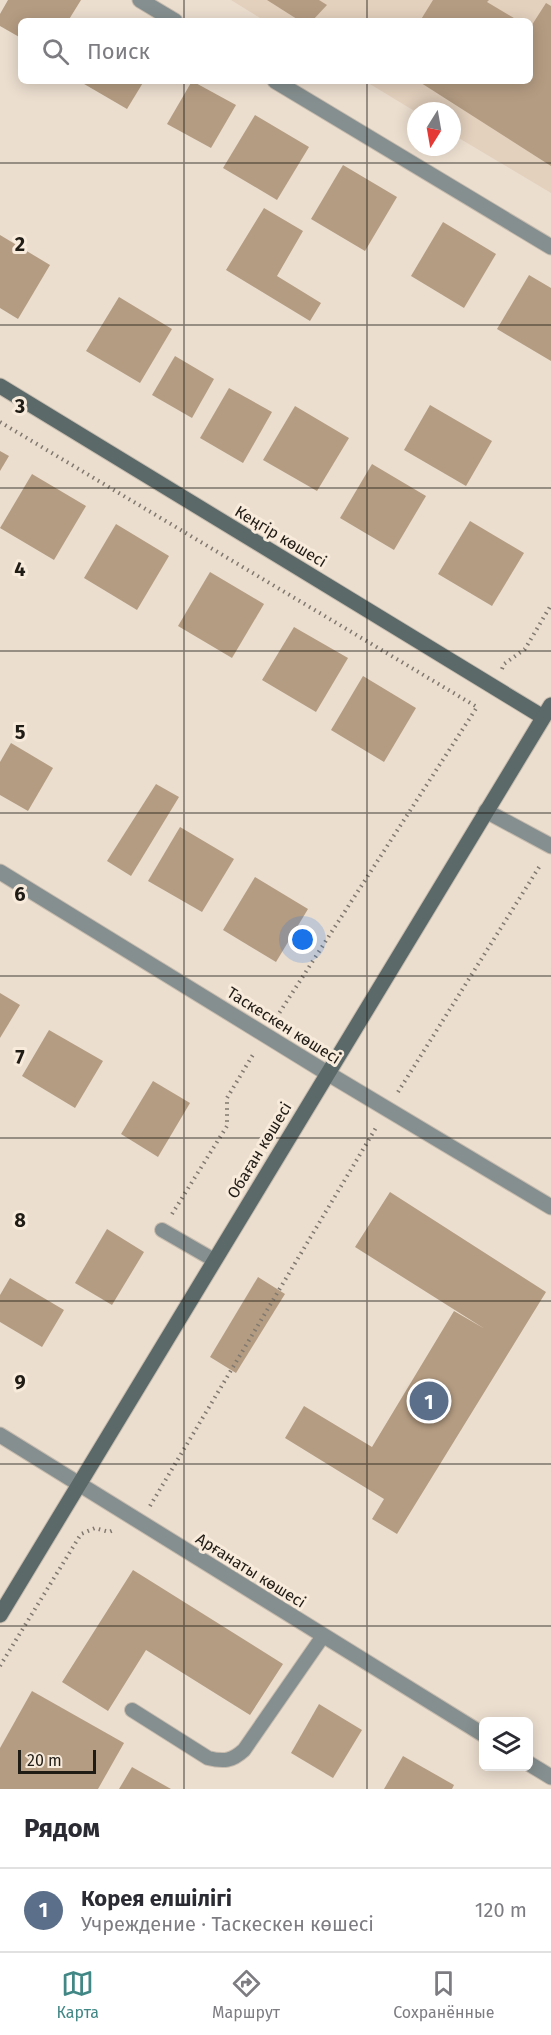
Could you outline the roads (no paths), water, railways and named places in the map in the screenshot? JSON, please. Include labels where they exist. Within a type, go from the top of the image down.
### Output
[{"type":"street","points":[[140,0],[170,18]]},
{"type":"street","points":[[280,84],[551,247]]},
{"type":"street","name":"Кеңгір көшесі","points":[[0,386],[491,685],[547,711]]},
{"type":"street","name":"Обаған көшесі","points":[[0,1615],[547,711]]},
{"type":"street","points":[[486,811],[548,852]]},
{"type":"street","name":"Таскескен көшесі","points":[[0,872],[327,1073],[551,1207]]},
{"type":"street","name":"Арғанаты көшесі","points":[[0,1435],[479,1733]]},
{"type":"street","points":[[533,1766],[551,1777]]},
{"type":"lane","points":[[162,1230],[214,1260]]},
{"type":"lane","points":[[132,1710],[208,1758],[221,1762],[235,1758],[244,1750],[323,1636]]},
{"type":"place","name":"Корея елшілігі","points":[[429,1401]]}]
